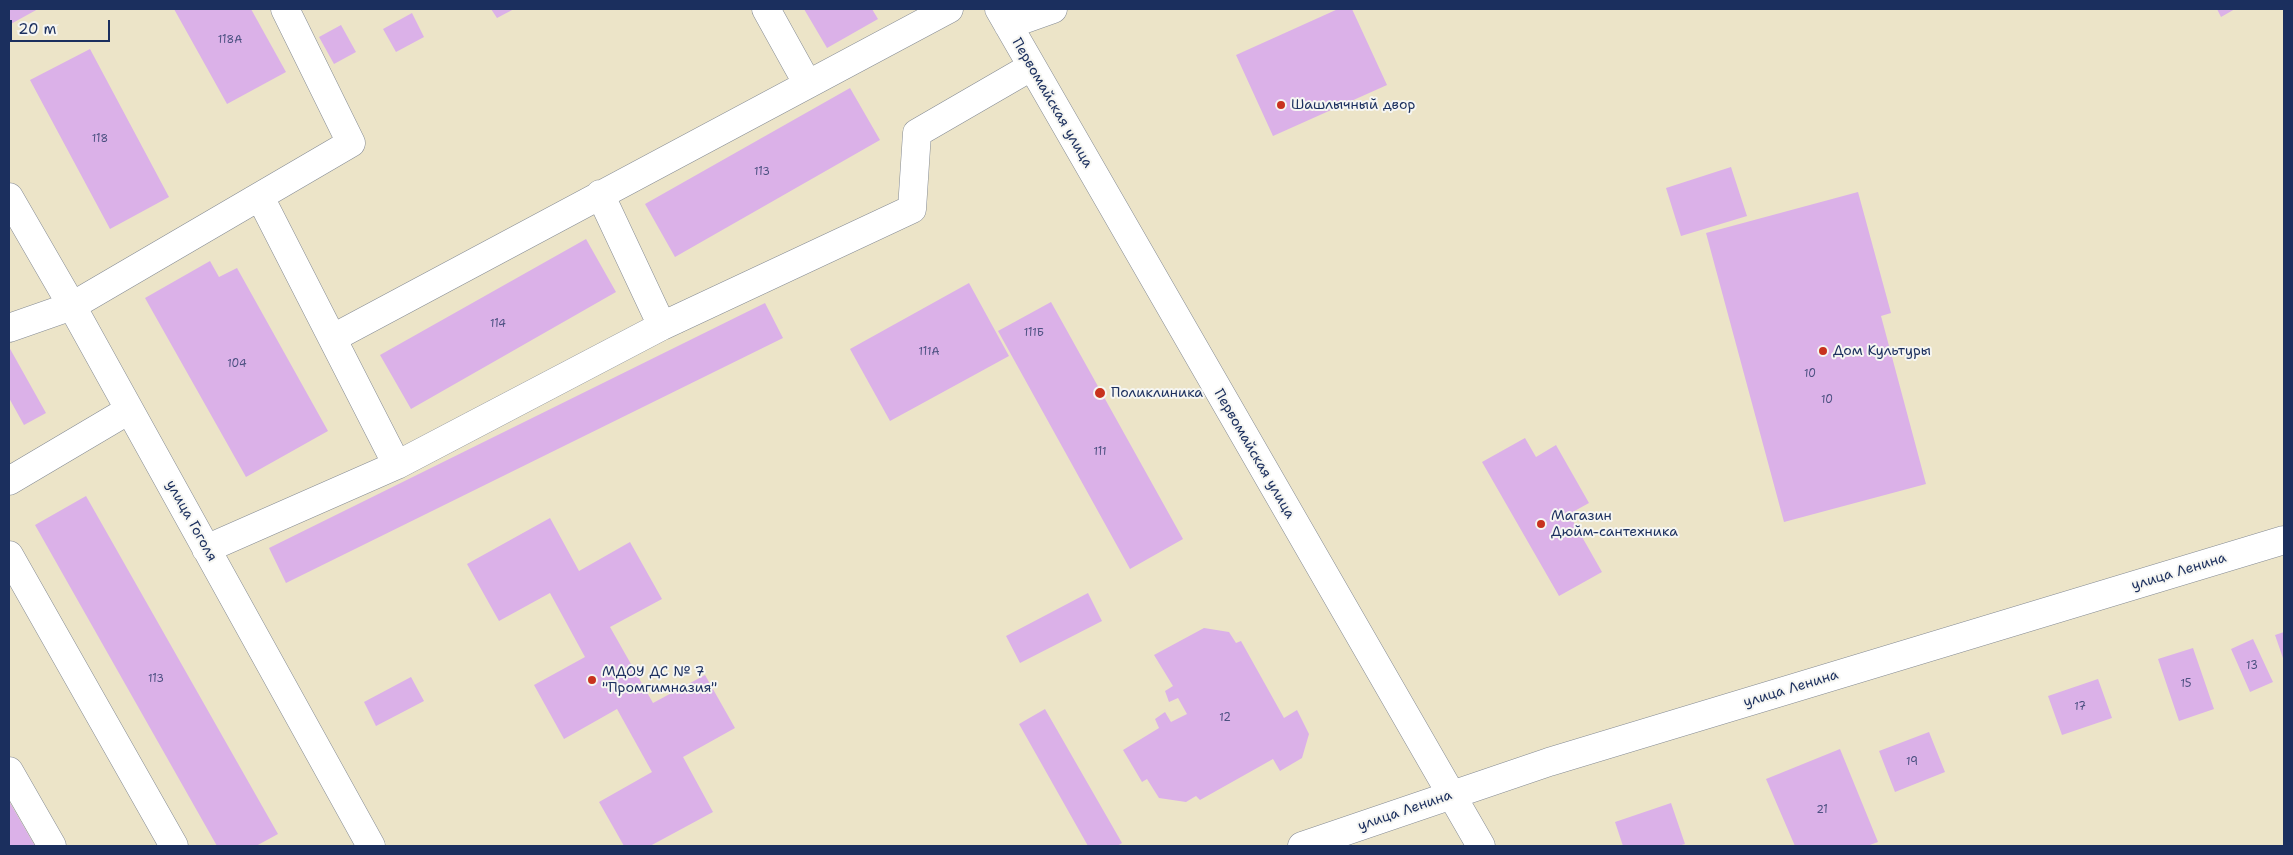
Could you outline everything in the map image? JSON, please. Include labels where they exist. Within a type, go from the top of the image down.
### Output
[{"type":"street","points":[[9,328],[72,306],[260,198],[351,143],[285,9]]},
{"type":"street","points":[[766,9],[807,83]]},
{"type":"street","points":[[333,338],[807,83],[949,9]]},
{"type":"street","points":[[1003,17],[1053,9]]},
{"type":"street","name":"Первомайская улица","points":[[1003,17],[1481,846]]},
{"type":"street","points":[[206,548],[397,465],[662,326],[912,209],[917,133],[1032,66]]},
{"type":"street","points":[[600,194],[662,326]]},
{"type":"street","name":"улица Гоголя","points":[[9,197],[130,410],[369,846]]},
{"type":"street","points":[[260,198],[397,465]]},
{"type":"street","points":[[9,480],[130,410]]},
{"type":"street","name":"улица Ленина","points":[[1302,846],[1549,762],[2284,540]]},
{"type":"street","points":[[9,554],[174,846]]},
{"type":"street","points":[[9,771],[52,846]]},
{"type":"building","points":[[9,9],[38,9],[9,25]]},
{"type":"building","points":[[174,9],[251,9],[286,72],[227,104]]},
{"type":"building","points":[[491,9],[514,9],[497,18]]},
{"type":"building","points":[[804,9],[872,9],[878,19],[827,48]]},
{"type":"building","points":[[1338,9],[1352,9],[1387,85],[1273,136],[1236,55]]},
{"type":"building","points":[[2217,9],[2235,9],[2221,17]]},
{"type":"building","points":[[412,13],[424,37],[396,52],[383,29]]},
{"type":"building","points":[[341,25],[356,52],[334,64],[319,37]]},
{"type":"building","points":[[90,49],[169,197],[110,229],[30,80]]},
{"type":"building","points":[[850,88],[880,140],[675,257],[645,204]]},
{"type":"building","points":[[1731,167],[1747,216],[1681,236],[1666,188]]},
{"type":"building","points":[[1858,192],[1891,313],[1881,316],[1926,484],[1784,522],[1706,233]]},
{"type":"building","points":[[586,239],[616,292],[411,409],[380,355]]},
{"type":"building","points":[[210,261],[219,277],[237,268],[328,431],[246,477],[145,298]]},
{"type":"building","points":[[969,283],[1009,356],[890,421],[850,349]]},
{"type":"building","points":[[1051,302],[1183,539],[1130,569],[998,331]]},
{"type":"building","points":[[765,303],[783,338],[286,583],[269,548]]},
{"type":"building","points":[[9,347],[46,413],[24,425],[9,398]]},
{"type":"building","points":[[1525,438],[1536,457],[1556,445],[1589,503],[1569,514],[1602,572],[1559,596],[1482,462]]},
{"type":"building","points":[[86,496],[278,834],[256,846],[217,846],[35,525]]},
{"type":"building","name":"МДОУ ДС № 7 \"Промгимназия\"","points":[[550,518],[579,571],[630,542],[662,599],[610,627],[653,703],[705,675],[735,728],[683,757],[713,812],[650,846],[624,846],[599,802],[652,772],[617,709],[564,739],[534,685],[585,657],[550,593],[499,621],[467,564]]},
{"type":"building","points":[[1088,593],[1102,621],[1020,663],[1006,636]]},
{"type":"building","points":[[1204,628],[1229,632],[1236,643],[1241,641],[1284,718],[1297,710],[1309,734],[1302,758],[1280,771],[1273,759],[1200,800],[1196,796],[1186,802],[1159,798],[1147,779],[1142,782],[1123,750],[1159,728],[1155,719],[1165,712],[1171,722],[1187,714],[1178,698],[1169,702],[1165,691],[1173,686],[1154,655]]},
{"type":"building","points":[[2284,632],[2284,661],[2275,635]]},
{"type":"building","points":[[2253,639],[2273,682],[2250,692],[2231,649]]},
{"type":"building","points":[[2193,648],[2214,709],[2179,721],[2158,659]]},
{"type":"building","points":[[411,677],[424,701],[376,726],[364,702]]},
{"type":"building","points":[[2098,679],[2112,718],[2062,735],[2048,696]]},
{"type":"building","points":[[1045,709],[1122,843],[1117,846],[1088,846],[1019,724]]},
{"type":"building","points":[[1929,732],[1945,772],[1895,792],[1879,751]]},
{"type":"building","points":[[1840,749],[1878,842],[1867,846],[1795,846],[1766,779]]},
{"type":"building","points":[[9,801],[35,846],[9,846]]},
{"type":"building","points":[[1671,803],[1685,844],[1678,846],[1623,846],[1615,822]]},
{"type":"place","name":"Шашлычный двор","points":[[1281,105]]},
{"type":"place","name":"Дом Культуры","points":[[1823,351]]},
{"type":"place","name":"Поликлиника","points":[[1100,393]]},
{"type":"place","name":"Магазин Дюйм-сантехника","points":[[1541,524]]},
{"type":"place","name":"МДОУ ДС № 7 \"Промгимназия\"","points":[[592,680]]}]
